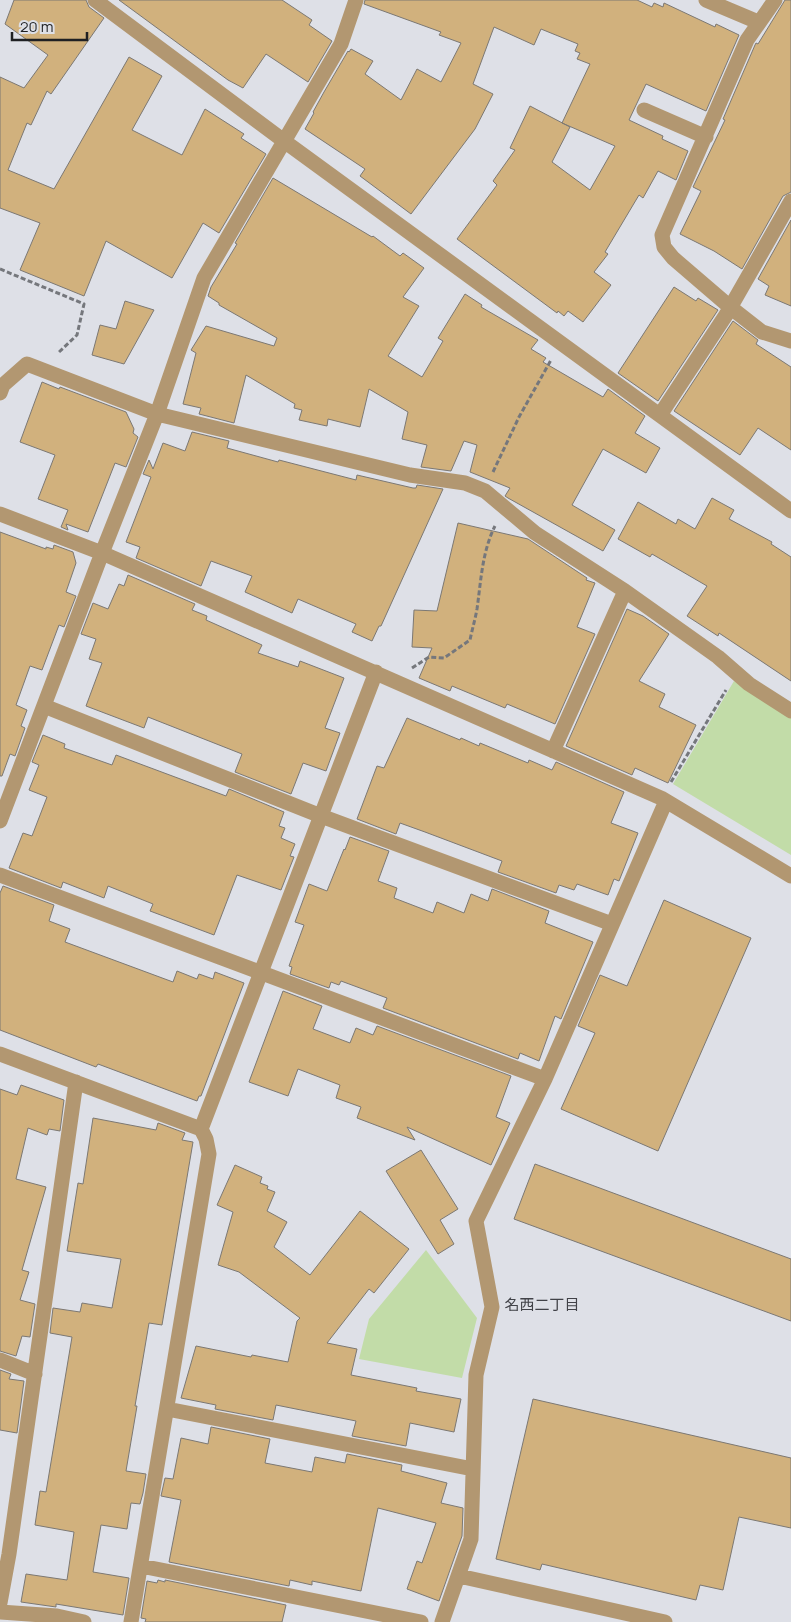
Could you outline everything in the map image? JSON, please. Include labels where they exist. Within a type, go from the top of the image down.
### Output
[{"type":"street","points":[[95,0],[284,141],[791,511]]},
{"type":"street","points":[[0,821],[156,414],[204,278],[341,44],[356,0]]},
{"type":"street","points":[[706,0],[758,22]]},
{"type":"street","points":[[775,0],[747,40],[662,235],[664,247],[673,258],[730,307],[762,332],[791,341]]},
{"type":"street","points":[[644,110],[706,137]]},
{"type":"street","points":[[660,415],[730,307],[791,201]]},
{"type":"street","points":[[0,393],[3,386],[27,364],[156,414],[410,476],[465,483],[485,491],[535,533],[625,592],[718,657],[749,684],[791,711]]},
{"type":"street","points":[[0,514],[102,553],[664,799],[791,876]]},
{"type":"street","points":[[553,751],[625,592]]},
{"type":"street","points":[[201,1129],[376,672]]},
{"type":"street","points":[[44,706],[321,816],[612,924]]},
{"type":"street","points":[[442,1622],[471,1540],[476,1375],[492,1307],[476,1222],[545,1080],[664,799]]},
{"type":"street","points":[[0,875],[545,1080]]},
{"type":"street","points":[[0,1054],[201,1129],[206,1139],[209,1154],[131,1622]]},
{"type":"street","points":[[0,1604],[5,1553],[35,1374],[76,1082]]},
{"type":"street","points":[[0,1360],[35,1374]]},
{"type":"street","points":[[167,1409],[473,1469]]},
{"type":"street","points":[[141,1566],[421,1622]]},
{"type":"street","points":[[459,1576],[665,1622]]},
{"type":"street","points":[[0,1612],[57,1616],[84,1622]]},
{"type":"path","points":[[0,269],[84,304],[77,335],[41,370]]},
{"type":"path","points":[[485,491],[518,417],[540,375],[562,344]]},
{"type":"path","points":[[396,681],[418,663],[429,658],[444,658],[470,640],[488,541],[504,508]]},
{"type":"path","points":[[664,799],[736,673]]},
{"type":"green space","points":[[734,681],[791,717],[791,855],[673,784]]},
{"type":"green space","points":[[426,1250],[477,1318],[462,1378],[359,1359],[369,1319]]},
{"type":"building","points":[[14,0],[86,0],[89,7],[104,18],[51,94],[47,91],[31,125],[27,123],[8,170],[54,189],[129,57],[162,76],[132,130],[182,155],[205,109],[244,134],[241,138],[266,154],[219,233],[203,223],[172,278],[106,241],[84,296],[20,270],[40,223],[0,208],[0,77],[24,88],[48,55],[5,24]]},
{"type":"building","points":[[119,0],[282,0],[312,20],[309,25],[332,41],[308,82],[266,54],[243,88],[228,80]]},
{"type":"building","points":[[365,0],[637,0],[652,7],[654,3],[663,7],[664,3],[715,27],[716,24],[739,35],[706,111],[646,84],[629,120],[663,136],[662,139],[688,151],[676,180],[658,171],[643,198],[639,195],[605,252],[608,254],[594,272],[611,285],[583,322],[568,311],[564,316],[558,311],[557,313],[457,239],[497,185],[493,181],[515,150],[510,148],[530,106],[562,123],[590,64],[577,59],[580,53],[575,51],[578,44],[541,29],[534,45],[494,27],[473,84],[493,94],[475,129],[411,214],[360,176],[365,169],[305,129],[324,92],[351,49],[373,61],[365,74],[401,100],[417,69],[441,82],[461,43],[439,35],[441,32],[364,4]],"holes":[[[564,124],[615,146],[590,190],[552,162],[570,127]]]},
{"type":"building","points":[[785,0],[791,0],[791,192],[783,196],[742,269],[714,251],[680,234],[701,191],[693,187],[725,120],[723,119],[755,45],[756,43],[758,44]]},
{"type":"building","points":[[273,178],[373,236],[400,256],[403,253],[424,268],[403,297],[419,306],[388,356],[422,377],[443,341],[438,338],[465,294],[482,305],[481,307],[538,340],[531,349],[546,358],[543,362],[603,397],[608,389],[645,416],[635,433],[660,448],[646,473],[603,449],[572,505],[615,530],[603,551],[505,496],[510,488],[470,472],[477,445],[464,441],[451,471],[421,467],[427,445],[402,439],[408,412],[369,389],[360,427],[328,419],[327,426],[299,420],[302,410],[294,408],[295,404],[246,375],[234,423],[199,414],[201,408],[183,404],[196,353],[191,350],[206,326],[274,346],[277,338],[219,305],[219,303],[208,296],[211,287],[237,244],[235,243]]},
{"type":"building","points":[[791,220],[791,306],[765,295],[769,286],[758,279]]},
{"type":"building","points":[[674,287],[696,301],[698,298],[718,310],[658,401],[618,373]]},
{"type":"building","points":[[125,301],[154,310],[124,364],[92,355],[100,325],[116,329]]},
{"type":"building","points":[[733,321],[758,340],[756,344],[791,367],[791,450],[758,428],[740,455],[674,411]]},
{"type":"building","points":[[42,382],[126,412],[134,429],[133,433],[138,437],[126,467],[115,463],[88,532],[66,524],[68,530],[61,527],[68,510],[38,499],[55,455],[20,442]]},
{"type":"building","points":[[192,432],[229,441],[227,448],[356,480],[357,475],[413,488],[416,488],[417,485],[443,489],[381,626],[379,626],[372,641],[352,632],[356,624],[298,599],[292,613],[245,592],[252,576],[211,561],[201,586],[136,558],[140,547],[126,542],[151,477],[143,474],[149,460],[153,469],[163,443],[185,451]]},
{"type":"building","points":[[712,498],[734,510],[729,519],[772,542],[771,544],[791,557],[791,681],[719,633],[718,636],[687,616],[707,586],[652,554],[650,557],[618,539],[638,502],[676,524],[678,519],[695,529]]},
{"type":"building","points":[[458,523],[528,539],[587,578],[586,580],[595,583],[577,627],[595,634],[555,724],[507,704],[505,708],[452,686],[450,691],[419,678],[432,648],[412,647],[414,610],[437,611]]},
{"type":"building","points":[[0,532],[46,549],[46,547],[53,549],[54,545],[73,552],[76,563],[66,592],[76,596],[64,627],[59,625],[42,670],[30,666],[16,705],[27,710],[21,726],[25,728],[15,756],[10,754],[2,776],[0,776]]},
{"type":"building","points":[[128,575],[195,604],[192,610],[207,616],[206,620],[262,645],[258,653],[298,667],[300,661],[344,678],[325,728],[340,733],[326,771],[303,763],[291,794],[235,772],[242,754],[148,717],[144,728],[86,706],[102,663],[89,659],[96,639],[81,634],[93,603],[108,609],[119,584],[124,586]]},
{"type":"building","points":[[627,609],[643,616],[669,634],[639,681],[665,694],[659,707],[696,725],[668,783],[635,768],[632,775],[566,746]]},
{"type":"building","points":[[407,718],[460,740],[461,738],[479,746],[480,743],[528,763],[529,760],[552,770],[556,762],[624,792],[611,823],[638,833],[619,881],[614,879],[608,895],[577,884],[574,890],[559,885],[556,893],[498,872],[502,861],[425,832],[400,823],[396,834],[357,819],[377,766],[384,768]]},
{"type":"building","points":[[43,735],[65,744],[64,748],[112,765],[116,755],[226,796],[229,789],[284,812],[279,826],[285,828],[281,838],[295,844],[290,856],[294,857],[281,890],[237,875],[214,935],[150,911],[153,904],[108,886],[104,898],[63,882],[61,888],[9,868],[23,833],[32,836],[47,797],[29,790],[39,765],[32,762]]},
{"type":"building","points":[[350,837],[389,851],[378,881],[397,888],[394,898],[433,913],[437,902],[464,913],[471,894],[488,901],[492,889],[549,911],[545,923],[593,942],[561,1019],[555,1016],[539,1061],[520,1053],[518,1059],[383,1008],[387,998],[341,981],[339,985],[331,982],[329,988],[290,974],[292,967],[289,966],[304,925],[295,922],[309,884],[327,891]]},
{"type":"building","points":[[3,886],[54,905],[49,921],[70,929],[65,942],[173,982],[177,971],[197,979],[199,974],[213,979],[215,972],[244,983],[201,1096],[199,1096],[197,1101],[98,1064],[96,1067],[0,1030],[0,893]]},
{"type":"building","points":[[664,900],[751,938],[658,1151],[561,1109],[595,1033],[578,1026],[600,975],[627,986]]},
{"type":"building","points":[[283,991],[322,1006],[313,1029],[350,1043],[356,1028],[373,1035],[377,1026],[511,1076],[496,1117],[510,1123],[491,1165],[407,1127],[415,1140],[357,1118],[361,1107],[336,1098],[340,1085],[298,1069],[288,1096],[249,1082]]},
{"type":"building","points":[[21,1085],[64,1100],[60,1131],[49,1129],[47,1135],[28,1128],[16,1179],[46,1187],[22,1270],[29,1272],[20,1300],[35,1304],[30,1337],[22,1336],[16,1356],[0,1351],[0,1089],[17,1095]]},
{"type":"building","points":[[93,1118],[156,1130],[158,1123],[185,1133],[182,1140],[193,1142],[162,1325],[149,1323],[135,1406],[137,1406],[126,1471],[146,1474],[143,1493],[140,1504],[131,1503],[127,1529],[101,1525],[93,1572],[129,1578],[123,1615],[56,1604],[56,1607],[21,1602],[26,1574],[67,1580],[74,1532],[35,1525],[40,1491],[46,1492],[72,1337],[50,1333],[53,1308],[80,1312],[82,1303],[112,1308],[121,1259],[67,1251],[78,1183],[83,1184]]},
{"type":"building","points":[[421,1150],[458,1209],[440,1220],[454,1244],[438,1254],[386,1171]]},
{"type":"building","points":[[535,1164],[791,1259],[791,1321],[514,1219]]},
{"type":"building","points":[[235,1165],[262,1177],[260,1183],[268,1186],[267,1189],[275,1192],[267,1211],[287,1222],[274,1247],[310,1275],[360,1211],[409,1249],[374,1293],[369,1289],[327,1343],[357,1349],[351,1375],[417,1388],[416,1391],[461,1399],[454,1432],[410,1423],[406,1446],[352,1436],[356,1421],[276,1405],[273,1420],[215,1409],[216,1405],[181,1398],[196,1346],[288,1362],[297,1321],[300,1318],[239,1272],[218,1265],[233,1212],[217,1205]]},
{"type":"building","points":[[0,1370],[11,1374],[9,1379],[24,1381],[17,1433],[0,1430]]},
{"type":"building","points":[[533,1399],[791,1458],[791,1528],[739,1517],[723,1590],[700,1585],[696,1600],[542,1564],[540,1570],[496,1559]]},
{"type":"building","points":[[211,1427],[270,1439],[265,1463],[312,1472],[315,1457],[345,1463],[347,1454],[402,1465],[401,1471],[447,1483],[441,1503],[463,1508],[462,1536],[439,1601],[407,1589],[417,1561],[422,1563],[436,1523],[378,1508],[361,1591],[312,1581],[312,1585],[290,1580],[289,1586],[169,1562],[181,1500],[161,1496],[165,1478],[173,1479],[181,1438],[208,1444]]},
{"type":"building","points":[[158,1580],[286,1605],[282,1622],[145,1622],[146,1619],[141,1618],[147,1581],[157,1583]]},
{"type":"district","name":"名西二丁目","points":[[542,1305]]}]
